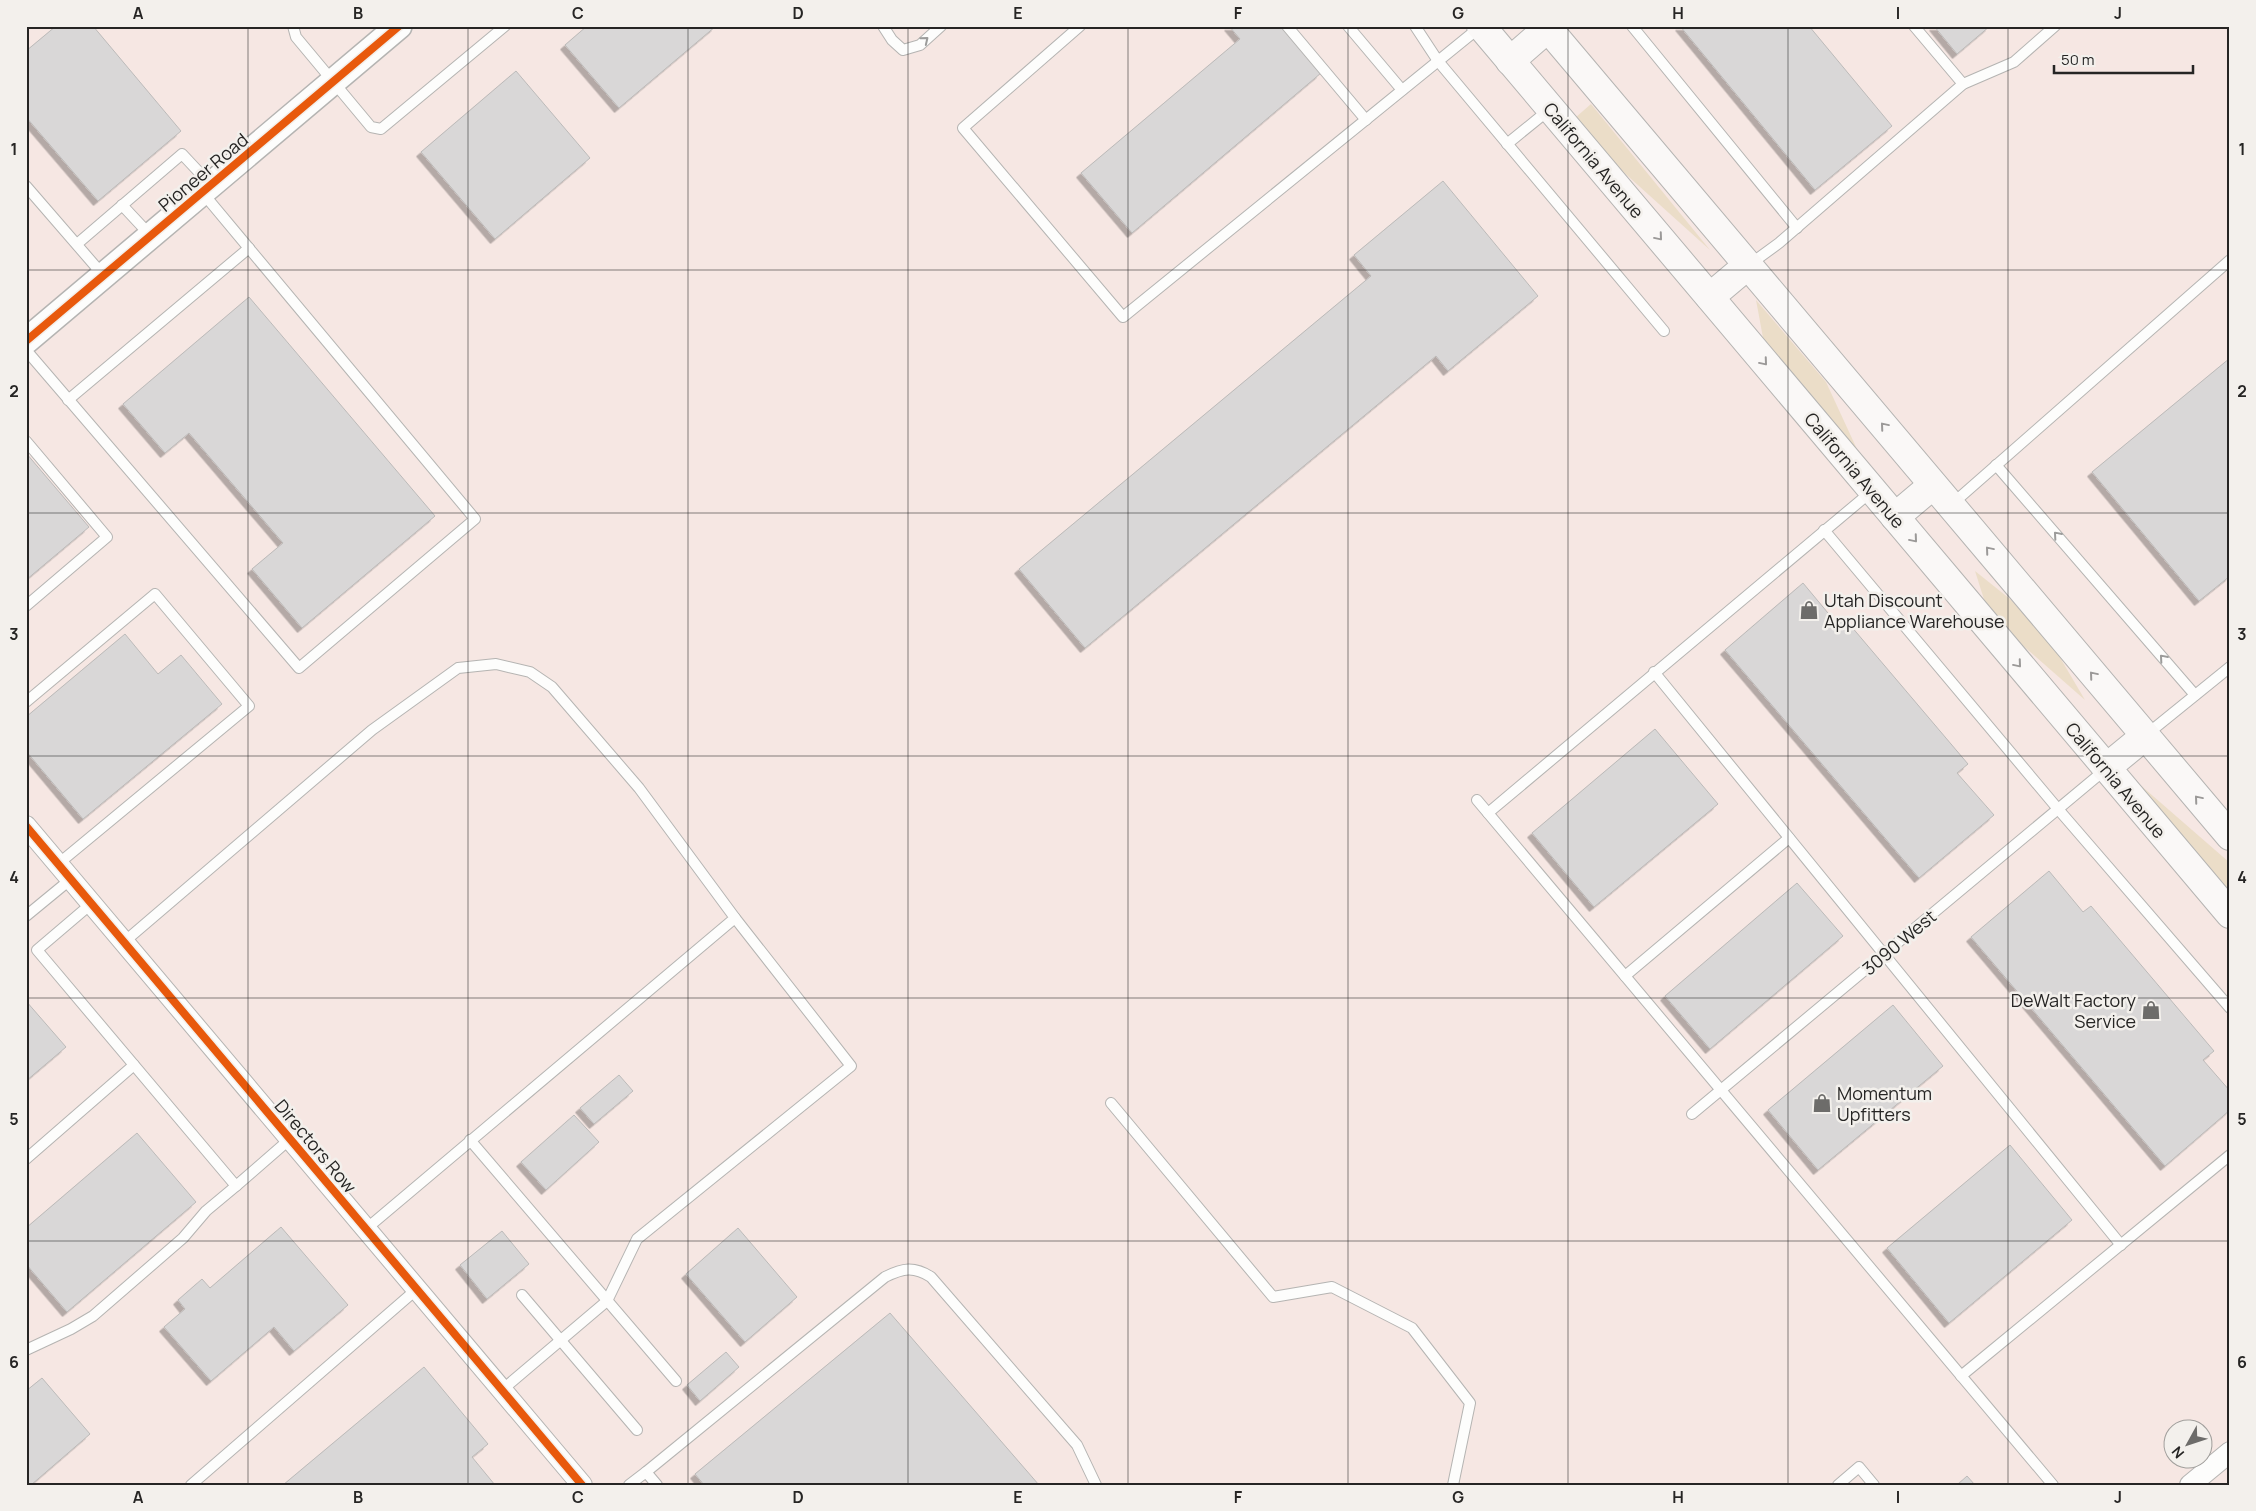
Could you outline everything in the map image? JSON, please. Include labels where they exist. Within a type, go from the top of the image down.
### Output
[{"type":"main road","name":"California Avenue","points":[[1481,26],[2230,914]]},
{"type":"main road","points":[[1510,61],[1548,27],[2230,836]]},
{"type":"main road","points":[[1710,297],[1748,265]]},
{"type":"main road","points":[[1895,517],[1933,485]]},
{"type":"main road","points":[[2106,768],[2145,736]]},
{"type":"street","name":"Pioneer Road","points":[[26,341],[399,26]]},
{"type":"street","name":"Directors Row","points":[[26,826],[582,1485]]},
{"type":"street","points":[[2190,1485],[2230,1452]]},
{"type":"lane","points":[[293,26],[296,37],[370,127],[381,129],[505,26]]},
{"type":"lane","points":[[883,26],[892,40],[903,50],[920,45],[941,26]]},
{"type":"lane","points":[[1080,26],[963,128],[1123,317],[1481,26]]},
{"type":"lane","points":[[1287,26],[1366,120]]},
{"type":"lane","points":[[1348,26],[1402,90]]},
{"type":"lane","points":[[1415,26],[1438,62],[1664,330]]},
{"type":"lane","points":[[1632,26],[1796,228]]},
{"type":"lane","points":[[1914,26],[1963,84]]},
{"type":"lane","points":[[1748,265],[1796,228],[1963,84],[2014,62],[2055,26]]},
{"type":"lane","points":[[1508,144],[1550,109]]},
{"type":"lane","points":[[26,350],[299,668],[475,519],[249,248],[182,154],[77,244]]},
{"type":"lane","points":[[26,186],[104,276]]},
{"type":"lane","points":[[122,205],[150,236]]},
{"type":"lane","points":[[68,400],[249,248]]},
{"type":"lane","points":[[1950,505],[2230,260]]},
{"type":"lane","points":[[26,440],[107,537],[26,606]]},
{"type":"lane","points":[[1996,464],[2195,695]]},
{"type":"lane","points":[[1488,813],[1654,672],[1873,491]]},
{"type":"lane","points":[[1824,530],[2058,809],[2230,1008]]},
{"type":"lane","points":[[26,702],[155,594],[248,706],[64,872],[26,916]]},
{"type":"lane","points":[[124,942],[372,730],[458,668],[496,664],[530,672],[552,686],[639,788],[735,918],[851,1066],[637,1239],[607,1302],[502,1390]]},
{"type":"lane","points":[[2145,736],[2230,666]]},
{"type":"lane","points":[[1654,672],[2121,1245]]},
{"type":"lane","name":"3090 West","points":[[1692,1114],[1722,1091],[2106,768]]},
{"type":"lane","points":[[1477,800],[2053,1485]]},
{"type":"lane","points":[[1625,976],[1790,838]]},
{"type":"lane","points":[[26,955],[37,950],[91,904]]},
{"type":"lane","points":[[366,1229],[735,918]]},
{"type":"lane","points":[[37,950],[236,1186]]},
{"type":"lane","points":[[26,1159],[134,1065]]},
{"type":"lane","points":[[1111,1103],[1273,1297],[1332,1287],[1412,1328],[1470,1403],[1453,1485]]},
{"type":"lane","points":[[26,1350],[82,1324],[93,1316],[183,1238],[206,1211],[290,1139]]},
{"type":"lane","points":[[470,1140],[676,1381]]},
{"type":"lane","points":[[1962,1376],[2230,1155]]},
{"type":"lane","points":[[630,1485],[885,1277],[899,1270],[910,1268],[931,1277],[1077,1445],[1096,1485]]},
{"type":"lane","points":[[191,1485],[417,1289]]},
{"type":"lane","points":[[522,1295],[637,1430]]},
{"type":"lane","points":[[1838,1485],[1859,1468],[1874,1485]]},
{"type":"lane","points":[[646,1472],[657,1485]]},
{"type":"shaded area","points":[[26,26],[2230,26],[2230,1485],[26,1485]]},
{"type":"shaded area","points":[[1591,104],[1710,250],[1609,159],[1575,118]]},
{"type":"shaded area","points":[[1756,300],[1826,382],[1862,460],[1764,343]]},
{"type":"shaded area","points":[[1975,571],[2010,599],[2055,649],[2085,700],[2004,629],[1988,612]]},
{"type":"shaded area","points":[[2138,783],[2230,863],[2230,892]]},
{"type":"building","points":[[56,26],[93,26],[181,131],[98,201],[26,117],[26,51]]},
{"type":"building","points":[[587,26],[716,26],[619,108],[565,45]]},
{"type":"building","points":[[1229,26],[1281,26],[1321,73],[1132,233],[1081,173],[1240,39]]},
{"type":"building","points":[[1680,26],[1809,26],[1892,126],[1815,190]]},
{"type":"building","points":[[1934,26],[1990,26],[1957,54]]},
{"type":"building","points":[[516,71],[590,158],[495,239],[421,152]]},
{"type":"building","points":[[1443,181],[1538,296],[1448,371],[1436,356],[1085,648],[1019,569],[1371,276],[1354,255]]},
{"type":"building","points":[[249,297],[435,516],[302,628],[252,569],[283,543],[189,433],[165,453],[123,404]]},
{"type":"building","points":[[2230,358],[2230,576],[2199,601],[2092,472]]},
{"type":"building","points":[[26,453],[89,527],[26,580]]},
{"type":"building","points":[[1803,583],[1838,625],[1845,619],[1968,764],[1957,773],[1994,815],[1919,878],[1725,650]]},
{"type":"building","points":[[125,634],[158,674],[181,655],[222,704],[83,819],[26,751],[26,717]]},
{"type":"building","points":[[1655,729],[1718,804],[1594,907],[1532,833]]},
{"type":"building","points":[[2049,871],[2083,912],[2091,906],[2214,1051],[2203,1060],[2230,1091],[2230,1110],[2165,1166],[1971,937]]},
{"type":"building","points":[[1797,883],[1843,936],[1710,1049],[1665,996]]},
{"type":"building","points":[[26,1001],[66,1047],[26,1081]]},
{"type":"building","points":[[1893,1005],[1943,1066],[1818,1170],[1768,1110]]},
{"type":"building","points":[[619,1075],[633,1091],[594,1124],[580,1108]]},
{"type":"building","points":[[574,1115],[599,1142],[546,1190],[521,1162]]},
{"type":"building","points":[[137,1133],[196,1202],[67,1312],[26,1264],[26,1228]]},
{"type":"building","points":[[2010,1145],[2072,1220],[1949,1323],[1887,1248]]},
{"type":"building","points":[[281,1227],[348,1305],[294,1351],[274,1327],[211,1381],[164,1327],[185,1309],[178,1300],[202,1279],[210,1288]]},
{"type":"building","points":[[738,1228],[797,1297],[745,1342],[686,1274]]},
{"type":"building","points":[[502,1231],[529,1264],[487,1299],[460,1265]]},
{"type":"building","points":[[890,1313],[1039,1485],[704,1485],[695,1474]]},
{"type":"building","points":[[726,1352],[739,1367],[700,1401],[687,1385]]},
{"type":"building","points":[[424,1367],[488,1444],[472,1457],[495,1485],[283,1485]]},
{"type":"building","points":[[42,1378],[90,1434],[31,1485],[26,1485],[26,1391]]},
{"type":"building","points":[[1967,1476],[1975,1485],[1957,1485]]},
{"type":"cycle path","points":[[26,341],[399,26]]},
{"type":"cycle path","points":[[26,826],[582,1485]]},
{"type":"place","name":"Utah Discount Appliance Warehouse","points":[[1809,610]]},
{"type":"place","name":"DeWalt Factory Service","points":[[2151,1010]]},
{"type":"place","name":"Momentum Upfitters","points":[[1822,1103]]}]
